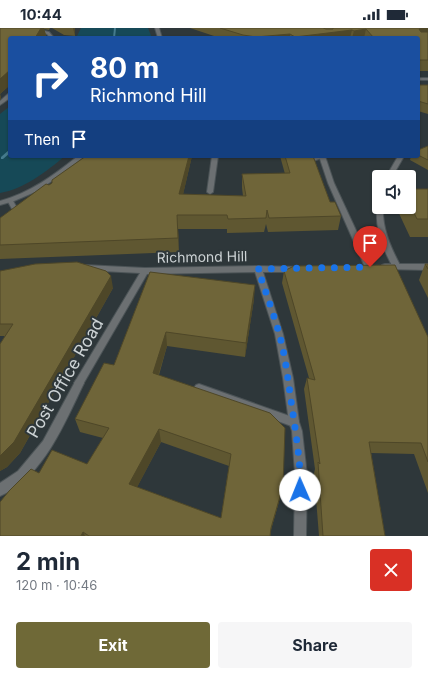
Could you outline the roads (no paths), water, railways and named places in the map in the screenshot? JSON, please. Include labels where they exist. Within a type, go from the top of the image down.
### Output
[{"type":"street","points":[[27,28],[48,33],[50,36]]},
{"type":"street","points":[[0,104],[8,97]]},
{"type":"street","points":[[0,202],[10,200],[37,189],[79,158]]},
{"type":"street","points":[[210,192],[215,158]]},
{"type":"street","points":[[307,161],[316,158]]},
{"type":"street","points":[[323,158],[331,183],[366,267],[394,269],[428,266]]},
{"type":"street","points":[[393,170],[400,158]]},
{"type":"street","points":[[37,189],[44,192]]},
{"type":"street","points":[[10,200],[14,208]]},
{"type":"street","points":[[379,214],[383,237],[394,269]]},
{"type":"street","name":"Richmond Hill","points":[[74,269],[97,268],[145,271],[310,268]]},
{"type":"street","points":[[258,269],[279,334],[288,378],[301,474],[300,536]]},
{"type":"street","name":"Post Office Road","points":[[0,490],[22,475],[46,445],[79,383],[145,271]]},
{"type":"street","points":[[199,388],[294,422]]},
{"type":"waterway","points":[[114,36],[115,28]]},
{"type":"waterway","points":[[2,158],[8,153]]}]
